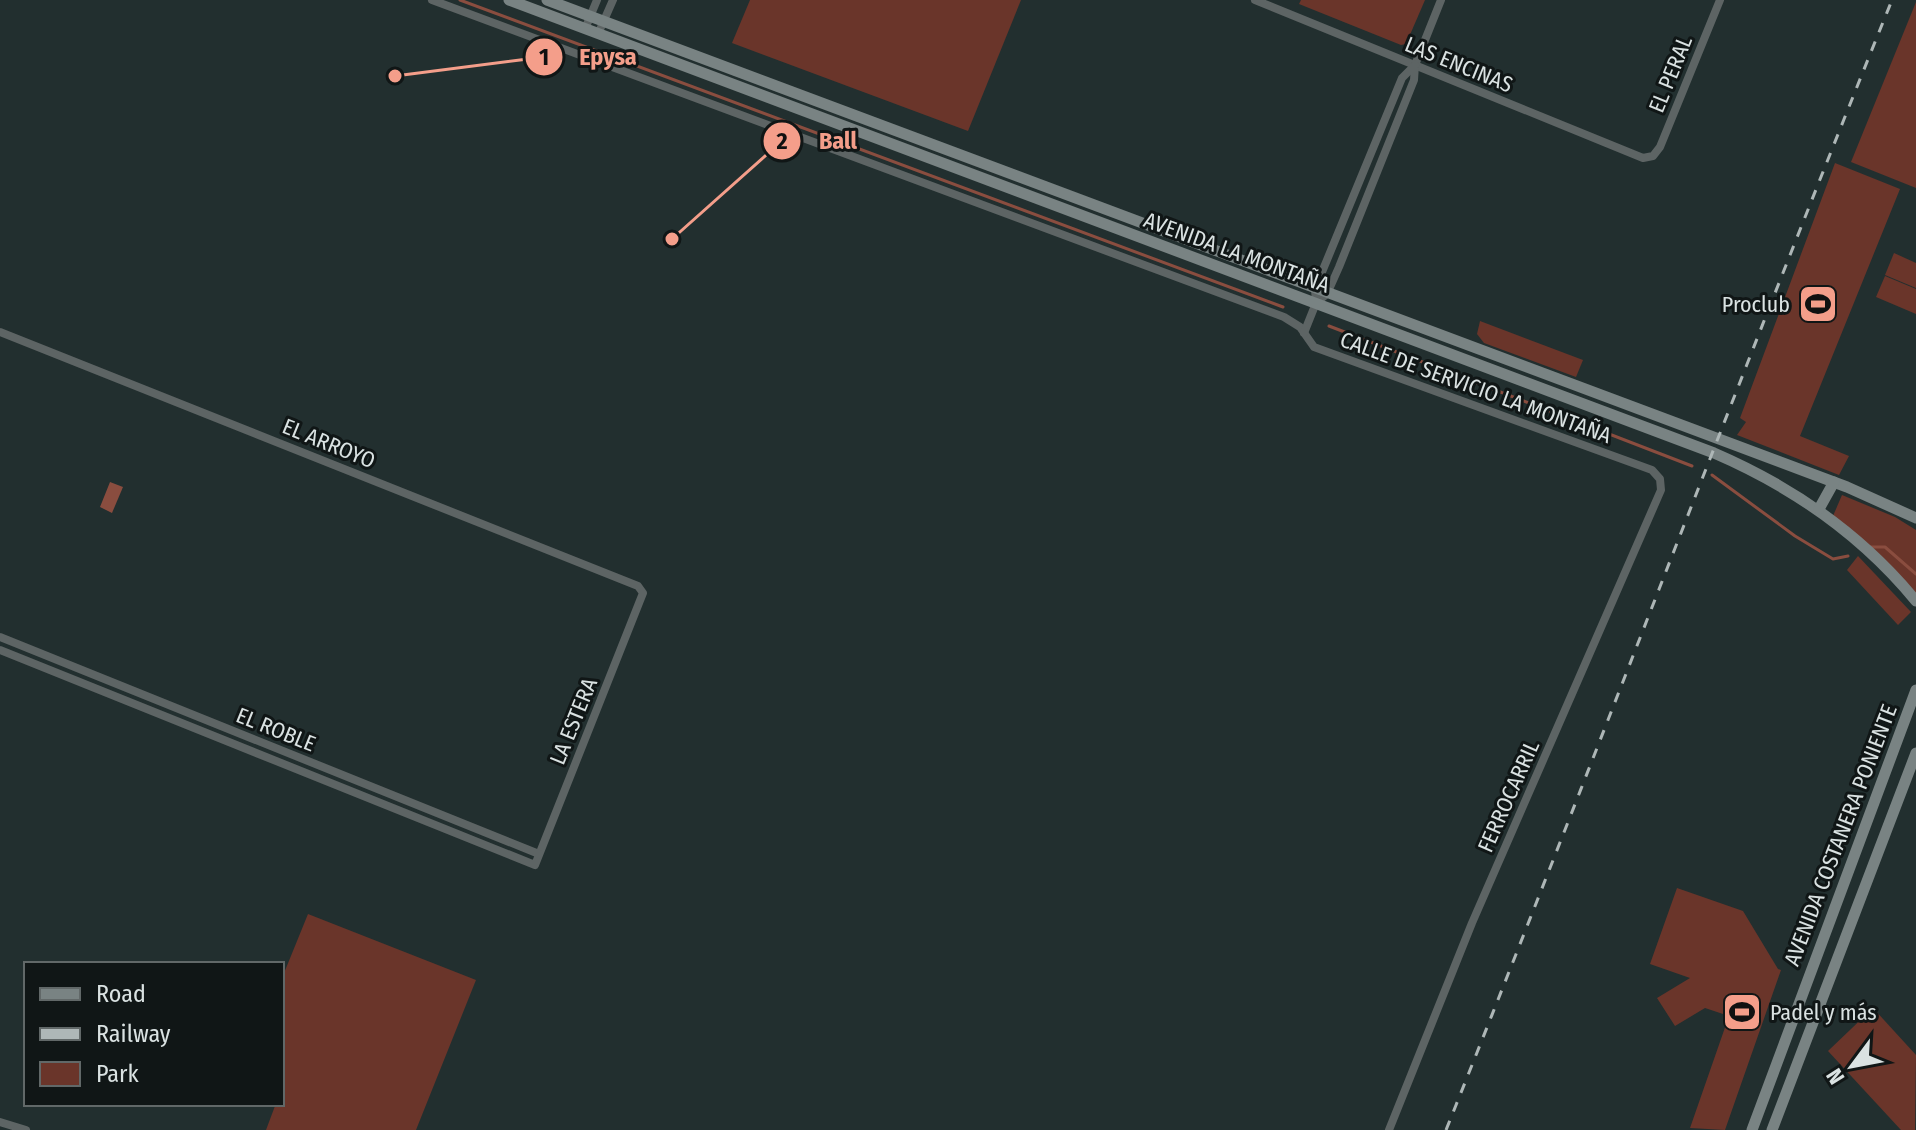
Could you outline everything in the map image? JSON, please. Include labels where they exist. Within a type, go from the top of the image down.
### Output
[{"type":"main road","name":"AVENIDA LA MONTAÑA","points":[[547,0],[1834,482],[1916,518]]},
{"type":"main road","name":"AVENIDA LA MONTAÑA","points":[[515,1],[1714,453],[1770,479],[1819,509],[1866,547],[1916,601]]},
{"type":"main road","points":[[1819,509],[1834,482]]},
{"type":"main road","name":"AVENIDA COSTANERA PONIENTE","points":[[1752,1130],[1916,690]]},
{"type":"main road","name":"AVENIDA COSTANERA PONIENTE","points":[[1772,1130],[1916,753]]},
{"type":"street","name":"CALLE DE SERVICIO LA MONTAÑA","points":[[432,0],[1284,317],[1294,321],[1314,347],[1649,469],[1660,479]]},
{"type":"street","points":[[585,29],[597,0]]},
{"type":"street","points":[[598,34],[613,0]]},
{"type":"street","name":"LAS ENCINAS","points":[[1255,0],[1640,158],[1649,157]]},
{"type":"street","points":[[1316,303],[1327,294],[1414,80],[1415,65],[1441,0]]},
{"type":"street","name":"EL PERAL","points":[[1649,157],[1660,147],[1720,0]]},
{"type":"street","points":[[1304,333],[1316,303],[1315,289],[1402,78],[1415,65]]},
{"type":"street","name":"EL ARROYO","points":[[0,332],[643,590]]},
{"type":"street","name":"FERROCARRIL","points":[[1389,1130],[1472,923],[1661,490],[1660,479]]},
{"type":"street","name":"LA ESTERA","points":[[535,865],[643,590]]},
{"type":"street","name":"EL ROBLE","points":[[0,637],[539,854]]},
{"type":"street","name":"EL ROBLE","points":[[0,650],[535,865]]},
{"type":"street","points":[[75,680],[79,668]]},
{"type":"street","points":[[0,1122],[26,1130]]},
{"type":"green space","points":[[750,0],[1021,0],[968,131],[732,43]]},
{"type":"green space","points":[[1301,0],[1425,0],[1406,44],[1401,45],[1299,4]]},
{"type":"green space","points":[[1916,2],[1916,188],[1851,162]]},
{"type":"green space","name":"Proclub","points":[[1835,163],[1900,189],[1800,436],[1849,456],[1839,475],[1737,435],[1746,422],[1740,418]]},
{"type":"green space","points":[[1894,253],[1916,263],[1916,288],[1885,275]]},
{"type":"green space","points":[[1885,276],[1916,289],[1916,314],[1876,297]]},
{"type":"green space","points":[[1480,321],[1583,360],[1576,377],[1484,343],[1477,334]]},
{"type":"green space","points":[[1842,495],[1895,517],[1916,530],[1916,598],[1833,516]]},
{"type":"green space","points":[[1858,556],[1911,612],[1898,625],[1847,570]]},
{"type":"green space","name":"Padel y más","points":[[1677,888],[1743,911],[1781,970],[1725,1130],[1690,1128],[1729,1016],[1705,1008],[1675,1026],[1657,998],[1690,978],[1650,964]]},
{"type":"green space","points":[[308,914],[476,980],[416,1130],[266,1130],[275,1106],[284,1106],[284,973]]},
{"type":"green space","points":[[1873,1008],[1916,1055],[1915,1130],[1901,1130],[1828,1051]]},
{"type":"shaded area","points":[[110,482],[123,487],[112,513],[100,507]]},
{"type":"waterway","points":[[460,0],[1283,307]]},
{"type":"waterway","points":[[1329,326],[1692,466]]},
{"type":"waterway","points":[[1712,475],[1795,536],[1833,559],[1848,556]]},
{"type":"waterway","points":[[1869,547],[1885,547],[1916,574]]},
{"type":"railway","points":[[1446,1130],[1892,0]]},
{"type":"place","name":"Epysa","points":[[395,76]]},
{"type":"place","name":"Ball","points":[[672,239]]},
{"type":"place","name":"Proclub","points":[[1818,304]]},
{"type":"place","name":"Padel y más","points":[[1742,1012]]}]
